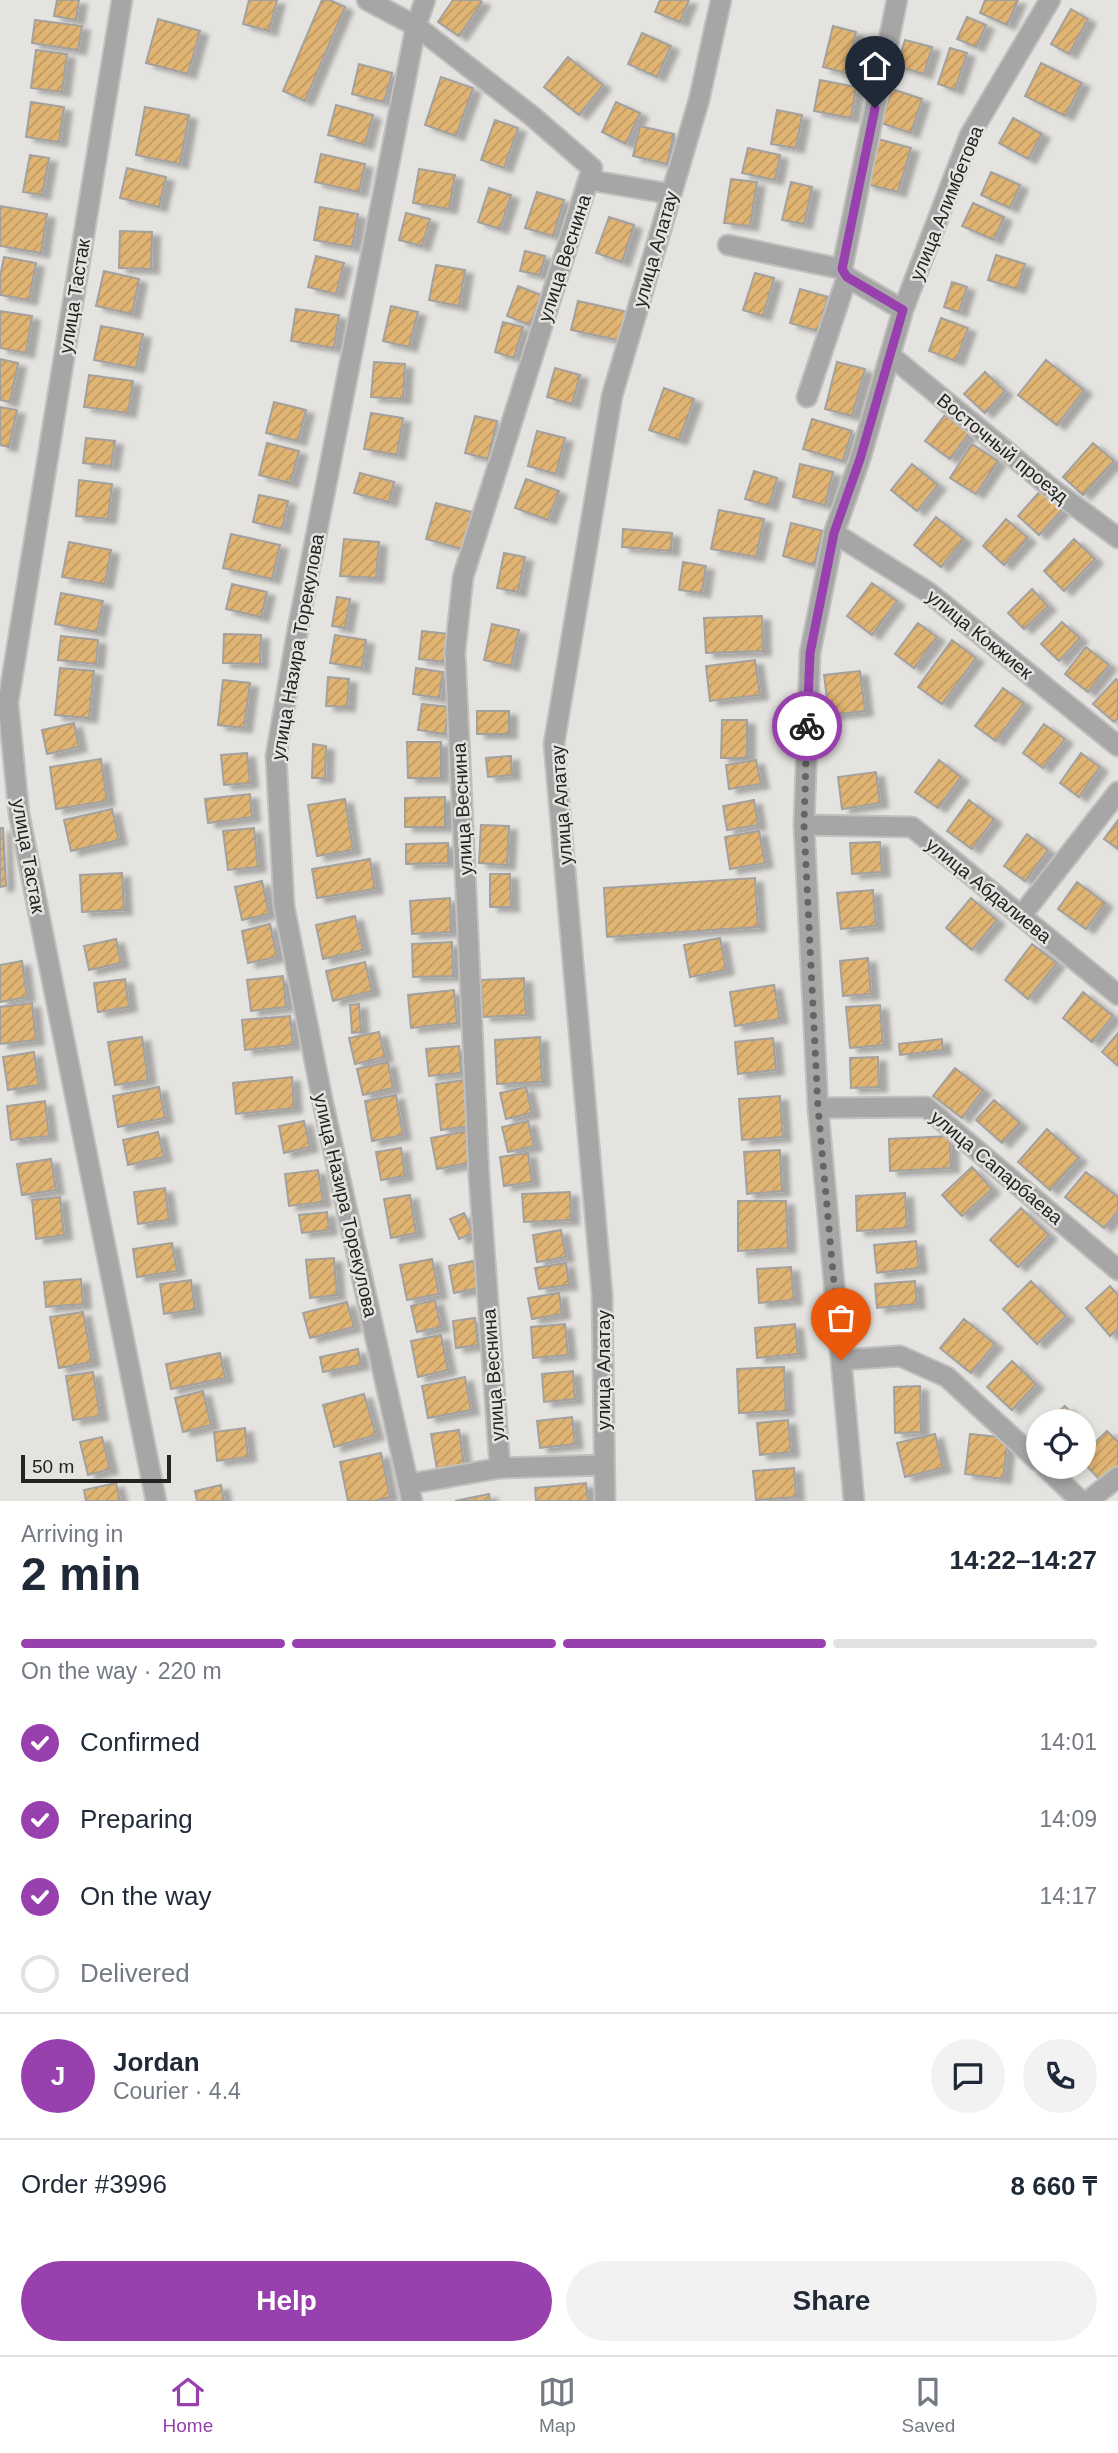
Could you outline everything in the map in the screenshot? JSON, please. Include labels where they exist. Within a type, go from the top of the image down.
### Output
[{"type":"street","name":"улица Тастак","points":[[122,0],[8,703],[19,814],[156,1501]]},
{"type":"street","points":[[367,0],[416,26],[532,116],[591,174],[671,194]]},
{"type":"street","name":"улица Назира Торекулова","points":[[410,1493],[323,1103],[284,906],[276,756],[298,628],[416,26],[425,0]]},
{"type":"street","name":"улица Алатау","points":[[605,1501],[602,1294],[554,744],[612,396],[699,100],[721,0]]},
{"type":"street","points":[[807,397],[844,273],[897,0]]},
{"type":"street","name":"улица Алимбетова","points":[[854,1501],[818,1108],[804,825],[810,653],[834,533],[860,459],[903,310],[970,135],[1051,0]]},
{"type":"street","name":"улица Веснина","points":[[500,1468],[479,1177],[455,652],[463,577],[591,174]]},
{"type":"street","points":[[728,245],[844,273],[903,310]]},
{"type":"street","name":"Восточный проезд","points":[[891,356],[1051,488],[1118,538]]},
{"type":"street","name":"улица Кокжиек","points":[[834,533],[928,592],[1118,746]]},
{"type":"street","points":[[1021,916],[1118,792]]},
{"type":"street","name":"улица Абдалиева","points":[[804,825],[912,827],[1118,995]]},
{"type":"street","name":"улица Сапарбаева","points":[[818,1108],[926,1107],[1118,1270]]},
{"type":"street","points":[[841,1360],[900,1356],[947,1377],[1026,1450]]},
{"type":"street","points":[[410,1493],[500,1468],[603,1465]]},
{"type":"street","points":[[1088,1501],[1118,1477]]},
{"type":"street","points":[[1058,1479],[1082,1501]]},
{"type":"building","points":[[57,0],[79,0],[76,20],[54,16]]},
{"type":"building","points":[[249,0],[277,0],[269,31],[243,24]]},
{"type":"building","points":[[322,0],[330,0],[345,7],[305,101],[283,91]]},
{"type":"building","points":[[453,0],[482,2],[459,36],[438,22]]},
{"type":"building","points":[[660,0],[689,0],[680,22],[655,12]]},
{"type":"building","points":[[985,0],[1018,0],[1007,25],[980,13]]},
{"type":"building","points":[[1071,9],[1088,19],[1069,54],[1051,44]]},
{"type":"building","points":[[967,17],[986,25],[976,47],[957,39]]},
{"type":"building","points":[[158,19],[200,31],[188,74],[146,63]]},
{"type":"building","points":[[35,20],[82,26],[78,50],[32,43]]},
{"type":"building","points":[[833,26],[856,32],[846,73],[823,67]]},
{"type":"building","points":[[642,33],[671,46],[657,77],[628,64]]},
{"type":"building","points":[[905,40],[932,47],[924,74],[897,66]]},
{"type":"building","points":[[950,48],[967,53],[955,90],[938,84]]},
{"type":"building","points":[[36,50],[67,54],[62,92],[31,88]]},
{"type":"building","points":[[568,57],[603,85],[579,115],[544,87]]},
{"type":"building","points":[[1041,63],[1082,83],[1065,116],[1025,96]]},
{"type":"building","points":[[359,64],[392,73],[384,102],[352,94]]},
{"type":"building","points":[[441,77],[473,88],[456,136],[425,125]]},
{"type":"building","points":[[820,80],[856,87],[851,118],[814,111]]},
{"type":"building","points":[[892,89],[922,99],[911,133],[881,123]]},
{"type":"building","points":[[31,102],[64,107],[59,142],[26,137]]},
{"type":"building","points":[[616,102],[640,113],[626,144],[602,132]]},
{"type":"building","points":[[336,105],[373,115],[365,145],[328,135]]},
{"type":"building","points":[[145,107],[189,115],[180,164],[136,155]]},
{"type":"building","points":[[777,110],[802,115],[796,148],[771,144]]},
{"type":"building","points":[[1013,118],[1042,134],[1028,159],[999,143]]},
{"type":"building","points":[[495,120],[518,128],[504,168],[481,160]]},
{"type":"building","points":[[640,126],[674,134],[667,164],[633,156]]},
{"type":"building","points":[[878,139],[911,148],[898,192],[866,184]]},
{"type":"building","points":[[748,148],[780,155],[775,180],[742,173]]},
{"type":"building","points":[[321,154],[365,164],[359,192],[315,182]]},
{"type":"building","points":[[30,155],[49,158],[42,195],[23,192]]},
{"type":"building","points":[[127,168],[166,177],[159,207],[120,198]]},
{"type":"building","points":[[419,169],[455,175],[449,209],[413,203]]},
{"type":"building","points":[[991,172],[1020,185],[1010,208],[981,195]]},
{"type":"building","points":[[731,179],[757,182],[750,226],[724,223]]},
{"type":"building","points":[[791,182],[812,187],[804,224],[782,220]]},
{"type":"building","points":[[489,188],[511,195],[500,229],[478,222]]},
{"type":"building","points":[[537,192],[564,200],[553,236],[525,228]]},
{"type":"building","points":[[973,203],[1004,217],[994,240],[962,226]]},
{"type":"building","points":[[0,206],[47,214],[41,253],[0,246]]},
{"type":"building","points":[[320,207],[358,214],[352,247],[314,240]]},
{"type":"building","points":[[406,213],[430,219],[422,246],[399,240]]},
{"type":"building","points":[[609,217],[634,225],[622,262],[596,253]]},
{"type":"building","points":[[120,231],[152,232],[151,269],[119,268]]},
{"type":"building","points":[[525,251],[545,256],[540,275],[520,271]]},
{"type":"building","points":[[996,255],[1025,264],[1017,289],[988,280]]},
{"type":"building","points":[[316,256],[344,263],[336,294],[308,287]]},
{"type":"building","points":[[4,257],[36,263],[29,300],[0,295]]},
{"type":"building","points":[[436,265],[465,270],[459,306],[429,300]]},
{"type":"building","points":[[104,271],[139,279],[132,314],[96,306]]},
{"type":"building","points":[[755,273],[774,278],[763,316],[743,310]]},
{"type":"building","points":[[952,282],[967,287],[959,312],[944,307]]},
{"type":"building","points":[[518,286],[541,295],[530,325],[507,316]]},
{"type":"building","points":[[800,289],[828,297],[818,331],[790,323]]},
{"type":"building","points":[[578,301],[628,312],[622,341],[571,330]]},
{"type":"building","points":[[391,306],[418,312],[409,347],[383,341]]},
{"type":"building","points":[[296,309],[339,315],[334,348],[291,341]]},
{"type":"building","points":[[0,311],[32,316],[26,353],[0,348]]},
{"type":"building","points":[[941,318],[968,328],[956,361],[929,351]]},
{"type":"building","points":[[503,322],[523,327],[514,358],[495,352]]},
{"type":"building","points":[[101,326],[143,334],[136,368],[94,360]]},
{"type":"building","points":[[0,359],[18,363],[10,402],[0,400]]},
{"type":"building","points":[[1046,360],[1084,390],[1057,425],[1018,395]]},
{"type":"building","points":[[374,362],[405,364],[403,399],[371,397]]},
{"type":"building","points":[[837,362],[865,369],[852,416],[825,409]]},
{"type":"building","points":[[555,368],[580,375],[572,404],[547,397]]},
{"type":"building","points":[[985,372],[1005,391],[985,413],[964,394]]},
{"type":"building","points":[[89,375],[133,381],[128,413],[84,407]]},
{"type":"building","points":[[664,388],[694,399],[679,440],[649,430]]},
{"type":"building","points":[[274,402],[306,410],[298,441],[266,433]]},
{"type":"building","points":[[0,407],[17,410],[9,447],[0,445]]},
{"type":"building","points":[[371,413],[403,418],[397,455],[364,449]]},
{"type":"building","points":[[945,415],[969,433],[950,459],[925,441]]},
{"type":"building","points":[[475,416],[497,421],[488,459],[465,453]]},
{"type":"building","points":[[812,419],[852,431],[843,461],[803,449]]},
{"type":"building","points":[[537,431],[565,438],[556,474],[528,466]]},
{"type":"building","points":[[86,438],[115,441],[111,466],[83,463]]},
{"type":"building","points":[[267,443],[299,451],[290,483],[259,475]]},
{"type":"building","points":[[1093,443],[1114,461],[1083,495],[1063,477]]},
{"type":"building","points":[[972,444],[998,461],[976,494],[950,478]]},
{"type":"building","points":[[800,464],[833,472],[825,505],[793,497]]},
{"type":"building","points":[[912,464],[938,485],[917,511],[891,490]]},
{"type":"building","points":[[754,471],[777,478],[769,506],[745,499]]},
{"type":"building","points":[[360,473],[394,482],[389,502],[354,493]]},
{"type":"building","points":[[526,479],[559,491],[548,520],[515,508]]},
{"type":"building","points":[[79,480],[112,484],[108,519],[76,516]]},
{"type":"building","points":[[1042,489],[1063,509],[1039,535],[1018,516]]},
{"type":"building","points":[[259,495],[288,501],[282,529],[253,522]]},
{"type":"building","points":[[436,503],[472,512],[462,549],[426,539]]},
{"type":"building","points":[[719,510],[764,519],[756,557],[711,549]]},
{"type":"building","points":[[936,517],[964,539],[941,567],[914,545]]},
{"type":"building","points":[[1006,519],[1028,538],[1004,565],[983,546]]},
{"type":"building","points":[[791,523],[823,531],[814,565],[783,556]]},
{"type":"building","points":[[623,529],[672,533],[671,551],[622,547]]},
{"type":"building","points":[[231,534],[280,545],[272,579],[223,568]]},
{"type":"building","points":[[344,539],[379,542],[376,578],[340,576]]},
{"type":"building","points":[[1074,539],[1095,559],[1064,591],[1044,571]]},
{"type":"building","points":[[69,542],[111,550],[105,584],[62,577]]},
{"type":"building","points":[[504,553],[525,557],[518,592],[497,588]]},
{"type":"building","points":[[683,562],[706,566],[702,593],[679,590]]},
{"type":"building","points":[[872,583],[897,601],[872,635],[847,616]]},
{"type":"building","points":[[232,584],[267,592],[261,617],[226,609]]},
{"type":"building","points":[[1032,589],[1048,606],[1024,629],[1008,613]]},
{"type":"building","points":[[61,593],[103,601],[97,632],[55,624]]},
{"type":"building","points":[[337,597],[350,599],[345,628],[332,626]]},
{"type":"building","points":[[762,616],[763,651],[706,653],[704,618]]},
{"type":"building","points":[[1062,622],[1080,638],[1059,661],[1041,644]]},
{"type":"building","points":[[918,623],[937,637],[914,668],[895,654]]},
{"type":"building","points":[[492,624],[519,630],[511,666],[484,660]]},
{"type":"building","points":[[422,631],[448,634],[446,662],[419,659]]},
{"type":"building","points":[[224,634],[261,635],[260,664],[223,663]]},
{"type":"building","points":[[335,635],[366,640],[362,668],[330,663]]},
{"type":"building","points":[[61,636],[98,640],[96,664],[58,660]]},
{"type":"building","points":[[952,640],[976,658],[942,704],[918,687]]},
{"type":"building","points":[[1086,647],[1109,665],[1088,692],[1065,674]]},
{"type":"building","points":[[755,660],[760,695],[710,701],[706,666]]},
{"type":"building","points":[[60,668],[94,671],[89,718],[55,715]]},
{"type":"building","points":[[416,668],[443,672],[439,698],[413,694]]},
{"type":"building","points":[[860,671],[865,711],[829,715],[824,675]]},
{"type":"building","points":[[328,677],[349,679],[347,707],[326,706]]},
{"type":"building","points":[[1116,679],[1118,718],[1114,722],[1093,704]]},
{"type":"building","points":[[223,680],[250,683],[244,728],[218,725]]},
{"type":"building","points":[[1003,688],[1024,703],[996,741],[975,726]]},
{"type":"building","points":[[422,704],[449,707],[445,734],[418,730]]},
{"type":"building","points":[[477,711],[509,711],[509,734],[477,734]]},
{"type":"building","points":[[722,720],[747,720],[747,758],[721,758]]},
{"type":"building","points":[[74,723],[79,747],[47,754],[42,730]]},
{"type":"building","points":[[1044,724],[1065,739],[1043,768],[1023,753]]},
{"type":"building","points":[[407,742],[441,742],[441,778],[408,778]]},
{"type":"building","points":[[313,744],[326,746],[325,778],[312,778]]},
{"type":"building","points":[[247,753],[250,783],[224,785],[221,755]]},
{"type":"building","points":[[1081,753],[1100,767],[1079,797],[1060,783]]},
{"type":"building","points":[[511,756],[512,775],[488,777],[486,758]]},
{"type":"building","points":[[101,759],[107,801],[56,809],[50,767]]},
{"type":"building","points":[[756,760],[761,784],[729,789],[726,765]]},
{"type":"building","points":[[939,760],[961,777],[938,808],[915,792]]},
{"type":"building","points":[[876,772],[880,803],[842,809],[838,777]]},
{"type":"building","points":[[250,794],[252,817],[208,823],[205,799]]},
{"type":"building","points":[[445,797],[445,827],[405,827],[405,798]]},
{"type":"building","points":[[345,799],[353,850],[317,856],[308,805]]},
{"type":"building","points":[[754,800],[758,825],[727,830],[723,806]]},
{"type":"building","points":[[969,800],[994,819],[972,849],[947,831]]},
{"type":"building","points":[[112,809],[119,840],[71,851],[64,820]]},
{"type":"building","points":[[1118,820],[1118,849],[1104,839]]},
{"type":"building","points":[[481,825],[509,826],[507,865],[479,863]]},
{"type":"building","points":[[0,828],[3,828],[6,886],[0,887]]},
{"type":"building","points":[[254,828],[258,867],[228,870],[223,831]]},
{"type":"building","points":[[759,831],[765,863],[730,869],[725,837]]},
{"type":"building","points":[[1027,834],[1048,850],[1025,881],[1004,866]]},
{"type":"building","points":[[880,842],[882,872],[852,874],[850,843]]},
{"type":"building","points":[[448,843],[448,863],[406,864],[406,844]]},
{"type":"building","points":[[370,859],[375,889],[317,898],[312,869]]},
{"type":"building","points":[[122,873],[124,910],[82,912],[80,875]]},
{"type":"building","points":[[490,874],[510,874],[511,907],[490,907]]},
{"type":"building","points":[[755,878],[758,927],[607,937],[604,888]]},
{"type":"building","points":[[262,881],[269,914],[242,920],[235,887]]},
{"type":"building","points":[[1077,882],[1105,903],[1086,929],[1058,909]]},
{"type":"building","points":[[873,890],[876,926],[841,929],[837,893]]},
{"type":"building","points":[[450,898],[451,932],[412,934],[410,901]]},
{"type":"building","points":[[971,898],[997,920],[972,950],[946,928]]},
{"type":"building","points":[[355,916],[363,950],[323,959],[316,925]]},
{"type":"building","points":[[270,924],[277,957],[248,963],[242,931]]},
{"type":"building","points":[[720,938],[726,970],[690,977],[684,945]]},
{"type":"building","points":[[116,939],[121,963],[89,970],[84,946]]},
{"type":"building","points":[[452,942],[453,976],[413,977],[412,944]]},
{"type":"building","points":[[1032,944],[1057,963],[1028,999],[1005,980]]},
{"type":"building","points":[[868,958],[871,994],[843,996],[840,961]]},
{"type":"building","points":[[22,961],[27,997],[0,1002],[0,965]]},
{"type":"building","points":[[365,962],[372,991],[333,1001],[326,971]]},
{"type":"building","points":[[283,976],[286,1007],[251,1011],[247,980]]},
{"type":"building","points":[[524,978],[526,1015],[483,1017],[481,980]]},
{"type":"building","points":[[125,979],[129,1007],[98,1012],[94,983]]},
{"type":"building","points":[[774,985],[780,1019],[735,1026],[730,992]]},
{"type":"building","points":[[454,990],[457,1023],[411,1028],[408,995]]},
{"type":"building","points":[[1083,992],[1113,1016],[1092,1042],[1063,1018]]},
{"type":"building","points":[[32,1003],[36,1040],[0,1044],[0,1007]]},
{"type":"building","points":[[359,1004],[361,1032],[352,1033],[350,1005]]},
{"type":"building","points":[[880,1005],[883,1045],[850,1048],[846,1007]]},
{"type":"building","points":[[290,1016],[293,1045],[245,1050],[242,1020]]},
{"type":"building","points":[[379,1032],[385,1057],[355,1064],[349,1038]]},
{"type":"building","points":[[1118,1033],[1118,1066],[1102,1052]]},
{"type":"building","points":[[142,1037],[148,1080],[115,1085],[108,1042]]},
{"type":"building","points":[[540,1037],[542,1082],[497,1084],[495,1040]]},
{"type":"building","points":[[773,1038],[776,1070],[738,1074],[735,1042]]},
{"type":"building","points":[[942,1039],[943,1050],[900,1055],[899,1044]]},
{"type":"building","points":[[459,1046],[461,1073],[429,1076],[426,1049]]},
{"type":"building","points":[[34,1052],[39,1085],[8,1090],[3,1057]]},
{"type":"building","points":[[878,1057],[879,1087],[851,1088],[850,1058]]},
{"type":"building","points":[[388,1062],[393,1088],[363,1095],[357,1069]]},
{"type":"building","points":[[955,1068],[983,1090],[962,1118],[933,1096]]},
{"type":"building","points":[[292,1077],[294,1108],[236,1114],[233,1083]]},
{"type":"building","points":[[465,1080],[470,1126],[441,1130],[436,1084]]},
{"type":"building","points":[[159,1087],[165,1118],[118,1127],[113,1096]]},
{"type":"building","points":[[526,1087],[532,1113],[506,1119],[500,1093]]},
{"type":"building","points":[[396,1095],[403,1135],[372,1141],[365,1101]]},
{"type":"building","points":[[780,1096],[783,1137],[742,1140],[739,1099]]},
{"type":"building","points":[[994,1100],[1020,1123],[1002,1143],[976,1120]]},
{"type":"building","points":[[45,1101],[49,1136],[11,1140],[7,1106]]},
{"type":"building","points":[[304,1121],[310,1147],[284,1153],[279,1126]]},
{"type":"building","points":[[528,1121],[534,1146],[508,1152],[502,1127]]},
{"type":"building","points":[[1047,1129],[1079,1158],[1050,1190],[1018,1162]]},
{"type":"building","points":[[468,1131],[474,1162],[437,1169],[431,1138]]},
{"type":"building","points":[[158,1132],[164,1157],[128,1165],[123,1140]]},
{"type":"building","points":[[950,1136],[951,1168],[890,1171],[889,1139]]},
{"type":"building","points":[[401,1148],[405,1176],[381,1180],[376,1152]]},
{"type":"building","points":[[780,1150],[782,1191],[747,1194],[744,1152]]},
{"type":"building","points":[[528,1153],[532,1182],[504,1186],[500,1157]]},
{"type":"building","points":[[51,1159],[56,1190],[22,1195],[17,1164]]},
{"type":"building","points":[[972,1167],[992,1189],[962,1216],[942,1195]]},
{"type":"building","points":[[318,1170],[323,1202],[289,1206],[285,1174]]},
{"type":"building","points":[[1086,1172],[1118,1197],[1118,1211],[1104,1228],[1065,1197]]},
{"type":"building","points":[[165,1188],[169,1220],[138,1224],[134,1192]]},
{"type":"building","points":[[570,1192],[571,1220],[524,1222],[522,1194]]},
{"type":"building","points":[[905,1193],[907,1228],[857,1231],[856,1196]]},
{"type":"building","points":[[410,1195],[416,1233],[391,1238],[384,1199]]},
{"type":"building","points":[[60,1197],[64,1235],[36,1239],[32,1200]]},
{"type":"building","points":[[738,1201],[786,1201],[788,1248],[738,1251]]},
{"type":"building","points":[[1021,1208],[1049,1235],[1018,1267],[990,1240]]},
{"type":"building","points":[[327,1212],[329,1230],[302,1233],[299,1215]]},
{"type":"building","points":[[464,1213],[473,1233],[459,1239],[450,1219]]},
{"type":"building","points":[[561,1230],[566,1257],[537,1262],[533,1235]]},
{"type":"building","points":[[916,1241],[919,1268],[877,1273],[874,1245]]},
{"type":"building","points":[[172,1243],[177,1271],[137,1277],[133,1249]]},
{"type":"building","points":[[334,1258],[337,1295],[310,1298],[306,1260]]},
{"type":"building","points":[[432,1259],[439,1294],[407,1300],[400,1265]]},
{"type":"building","points":[[473,1261],[479,1288],[454,1293],[449,1266]]},
{"type":"building","points":[[566,1263],[569,1285],[539,1289],[535,1268]]},
{"type":"building","points":[[791,1267],[794,1300],[759,1303],[757,1269]]},
{"type":"building","points":[[81,1279],[83,1304],[46,1307],[44,1282]]},
{"type":"building","points":[[191,1280],[195,1310],[164,1314],[160,1284]]},
{"type":"building","points":[[915,1281],[917,1304],[877,1308],[875,1284]]},
{"type":"building","points":[[1031,1281],[1066,1316],[1037,1344],[1003,1309]]},
{"type":"building","points":[[1110,1286],[1118,1295],[1118,1329],[1110,1336],[1086,1308]]},
{"type":"building","points":[[559,1293],[562,1314],[532,1319],[528,1298]]},
{"type":"building","points":[[435,1300],[441,1327],[417,1332],[411,1306]]},
{"type":"building","points":[[347,1302],[354,1327],[310,1338],[303,1313]]},
{"type":"building","points":[[83,1312],[92,1362],[59,1368],[50,1317]]},
{"type":"building","points":[[475,1318],[478,1345],[456,1348],[453,1321]]},
{"type":"building","points":[[964,1319],[995,1344],[971,1373],[940,1348]]},
{"type":"building","points":[[565,1324],[568,1355],[533,1358],[531,1327]]},
{"type":"building","points":[[795,1324],[798,1354],[757,1358],[755,1328]]},
{"type":"building","points":[[441,1335],[448,1370],[418,1377],[411,1341]]},
{"type":"building","points":[[358,1349],[361,1365],[323,1372],[320,1357]]},
{"type":"building","points":[[220,1353],[225,1378],[171,1389],[166,1364]]},
{"type":"building","points":[[1012,1361],[1036,1384],[1012,1410],[987,1387]]},
{"type":"building","points":[[784,1367],[786,1411],[739,1413],[737,1369]]},
{"type":"building","points":[[573,1371],[575,1399],[544,1402],[542,1374]]},
{"type":"building","points":[[93,1372],[100,1416],[73,1420],[66,1376]]},
{"type":"building","points":[[465,1377],[471,1410],[428,1418],[422,1386]]},
{"type":"building","points":[[920,1386],[921,1432],[895,1433],[894,1387]]},
{"type":"building","points":[[203,1391],[211,1425],[183,1432],[175,1398]]},
{"type":"building","points":[[364,1394],[376,1435],[334,1447],[323,1405]]},
{"type":"building","points":[[572,1417],[575,1444],[540,1448],[537,1421]]},
{"type":"building","points":[[788,1420],[791,1452],[760,1455],[757,1423]]},
{"type":"building","points":[[245,1428],[248,1457],[217,1461],[214,1432]]},
{"type":"building","points":[[459,1430],[464,1465],[437,1469],[431,1434]]},
{"type":"building","points":[[1107,1431],[1118,1442],[1118,1466],[1102,1482],[1096,1476],[1096,1442]]},
{"type":"building","points":[[935,1434],[943,1468],[905,1477],[897,1443]]},
{"type":"building","points":[[970,1434],[1008,1438],[1003,1479],[965,1474]]},
{"type":"building","points":[[102,1437],[110,1469],[88,1475],[80,1442]]},
{"type":"building","points":[[381,1453],[390,1497],[374,1501],[348,1501],[340,1462]]},
{"type":"building","points":[[794,1468],[796,1497],[756,1500],[753,1471]]},
{"type":"building","points":[[116,1483],[120,1501],[86,1501],[84,1490]]},
{"type":"building","points":[[586,1483],[588,1501],[536,1501],[535,1488]]},
{"type":"building","points":[[221,1485],[224,1501],[197,1501],[195,1491]]},
{"type":"building","points":[[489,1494],[490,1501],[455,1501]]},
{"type":"way so far","points":[[807,726],[804,825],[818,1108],[841,1360]]},
{"type":"route","points":[[807,726],[810,653],[834,533],[860,459],[903,310],[847,277],[842,269],[875,108]]}]
